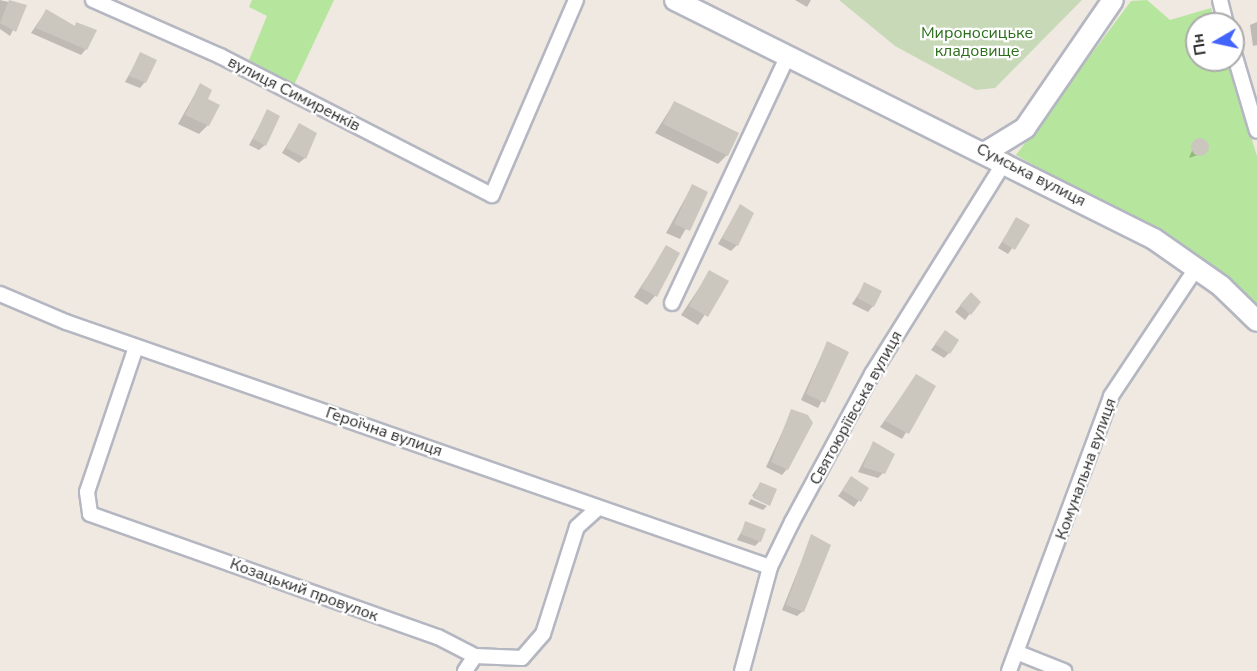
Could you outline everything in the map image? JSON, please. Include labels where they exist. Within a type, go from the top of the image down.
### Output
[{"type":"main road","name":"Сумська вулиця","points":[[675,0],[1005,161],[1197,267],[1257,321]]},
{"type":"main road","points":[[986,152],[1025,128],[1113,0]]},
{"type":"street","name":"вулиця Симиренків","points":[[93,0],[220,56],[492,195],[576,0]]},
{"type":"street","points":[[672,303],[788,55]]},
{"type":"street","points":[[1243,72],[1250,89],[1257,131]]},
{"type":"street","name":"Святоюріївська вулиця","points":[[742,671],[770,567],[873,374],[1005,161]]},
{"type":"street","name":"Комунальна вулиця","points":[[1009,671],[1111,396],[1197,267]]},
{"type":"street","name":"Героїчна вулиця","points":[[4,298],[136,347],[770,567]]},
{"type":"street","name":"Козацький провулок","points":[[136,347],[87,492],[90,514],[438,637],[475,656],[522,658],[543,634],[577,527],[598,508]]},
{"type":"street","points":[[1016,652],[1064,671]]},
{"type":"street","points":[[465,671],[475,656]]},
{"type":"green space","points":[[252,0],[334,0],[294,85],[249,60],[267,16],[249,7]]},
{"type":"green space","name":"Мироносицьке кладовище","points":[[839,0],[1082,0],[995,88],[976,90],[895,46]]},
{"type":"green space","points":[[1147,0],[1170,20],[1185,16],[1185,72],[1231,72],[1257,156],[1257,307],[1195,255],[1016,155],[1131,1]]},
{"type":"green space","points":[[1211,8],[1212,12],[1197,12]]},
{"type":"building","points":[[9,0],[27,5],[16,32],[0,23]]},
{"type":"building","points":[[46,9],[75,26],[76,22],[97,30],[87,50],[36,28]]},
{"type":"building","points":[[140,52],[157,60],[146,83],[129,76]]},
{"type":"building","points":[[200,83],[212,90],[208,99],[220,105],[209,126],[185,115]]},
{"type":"building","points":[[674,101],[739,133],[728,156],[663,124]]},
{"type":"building","points":[[267,109],[280,116],[266,146],[253,139]]},
{"type":"building","points":[[299,123],[317,133],[306,159],[286,148]]},
{"type":"building","points":[[1200,138],[1206,141],[1209,147],[1206,153],[1200,156],[1194,153],[1191,147],[1194,141]]},
{"type":"building","points":[[692,184],[708,192],[690,231],[674,224]]},
{"type":"building","points":[[740,204],[754,213],[738,246],[722,238]]},
{"type":"building","points":[[1016,217],[1030,225],[1015,250],[1002,242]]},
{"type":"building","points":[[666,245],[680,253],[657,297],[641,288]]},
{"type":"building","points":[[709,270],[729,281],[708,317],[689,306]]},
{"type":"building","points":[[864,282],[882,291],[874,307],[857,298]]},
{"type":"building","points":[[971,292],[981,302],[971,315],[960,305]]},
{"type":"building","points":[[945,330],[959,340],[950,354],[935,344]]},
{"type":"building","points":[[827,341],[849,352],[825,403],[806,394]]},
{"type":"building","points":[[916,374],[936,386],[909,434],[885,421]]},
{"type":"building","points":[[791,409],[808,415],[813,423],[788,470],[771,462]]},
{"type":"building","points":[[873,441],[895,454],[885,474],[863,467]]},
{"type":"building","points":[[851,476],[869,488],[861,502],[842,490]]},
{"type":"building","points":[[760,482],[777,489],[770,506],[753,498]]},
{"type":"building","points":[[745,521],[766,529],[761,542],[741,534]]},
{"type":"building","points":[[811,534],[831,545],[804,612],[786,605]]}]
